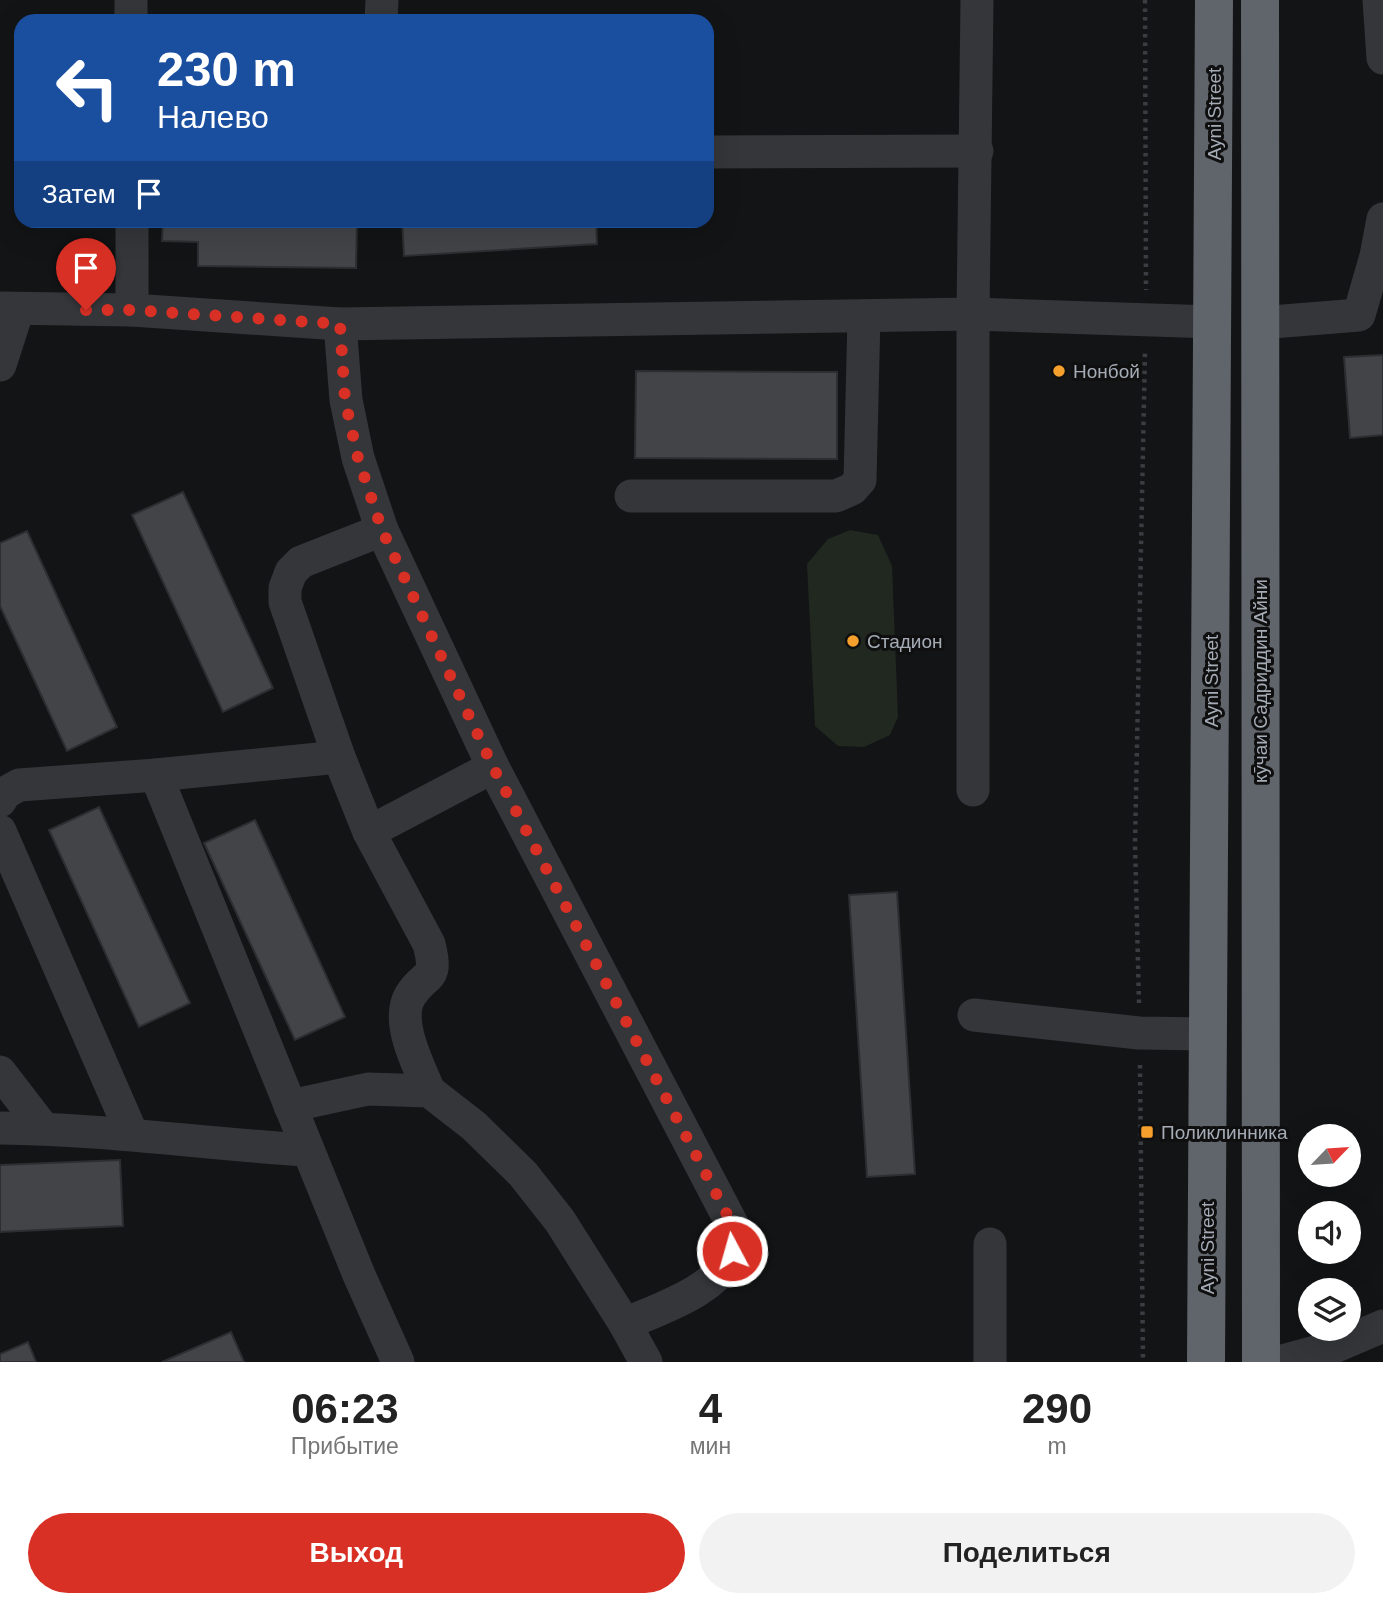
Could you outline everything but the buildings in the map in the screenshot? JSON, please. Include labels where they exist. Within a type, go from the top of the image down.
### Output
[{"type":"highway","name":"Ayni Street","points":[[1206,1362],[1213,0]]},
{"type":"highway","name":"кӯчаи Садриддин Айни","points":[[1260,0],[1261,1362]]},
{"type":"lane","points":[[973,790],[973,314],[977,0]]},
{"type":"lane","points":[[1379,0],[1383,58]]},
{"type":"lane","points":[[714,152],[977,150]]},
{"type":"lane","points":[[1259,323],[1371,315],[1376,256],[1383,219]]},
{"type":"lane","points":[[132,228],[132,310]]},
{"type":"lane","points":[[0,365],[9,308],[132,310],[340,324],[973,314],[1213,321]]},
{"type":"lane","points":[[631,496],[836,496],[852,489],[860,480],[864,316]]},
{"type":"lane","points":[[340,324],[345,400],[358,458],[382,530],[493,767],[732,1224],[732,1251],[723,1270],[705,1287],[625,1324]]},
{"type":"lane","points":[[382,530],[301,562],[291,572],[285,588],[285,602],[339,757],[369,832],[429,944],[433,962],[429,976],[410,997],[406,1016],[408,1041],[429,1091],[474,1126],[523,1174],[560,1221],[646,1362]]},
{"type":"lane","points":[[0,801],[5,793],[19,785],[339,757]]},
{"type":"lane","points":[[369,832],[493,767]]},
{"type":"lane","points":[[156,775],[359,1275],[398,1362]]},
{"type":"lane","points":[[0,831],[132,1134]]},
{"type":"lane","points":[[974,1016],[1139,1032],[1208,1034]]},
{"type":"lane","points":[[0,1072],[43,1128]]},
{"type":"lane","points":[[290,1106],[368,1089],[429,1091]]},
{"type":"lane","points":[[0,1128],[132,1134],[308,1150]]},
{"type":"lane","points":[[990,1244],[990,1362]]},
{"type":"lane","points":[[1279,1362],[1334,1347],[1383,1326]]},
{"type":"path","points":[[1143,1362],[1135,844],[1146,318],[1144,0]]},
{"type":"shaded area","name":"Стадион","points":[[850,530],[878,535],[892,566],[898,717],[890,735],[864,747],[838,746],[815,726],[807,564],[828,539]]},
{"type":"place","name":"Нонбой","points":[[1059,371]]},
{"type":"place","name":"Стадион","points":[[853,641]]},
{"type":"place","name":"Поликлинника","points":[[1147,1132]]},
{"type":"route","points":[[86,310],[132,310],[340,324],[345,400],[358,458],[382,530],[493,767],[732,1224],[732,1251]]}]
